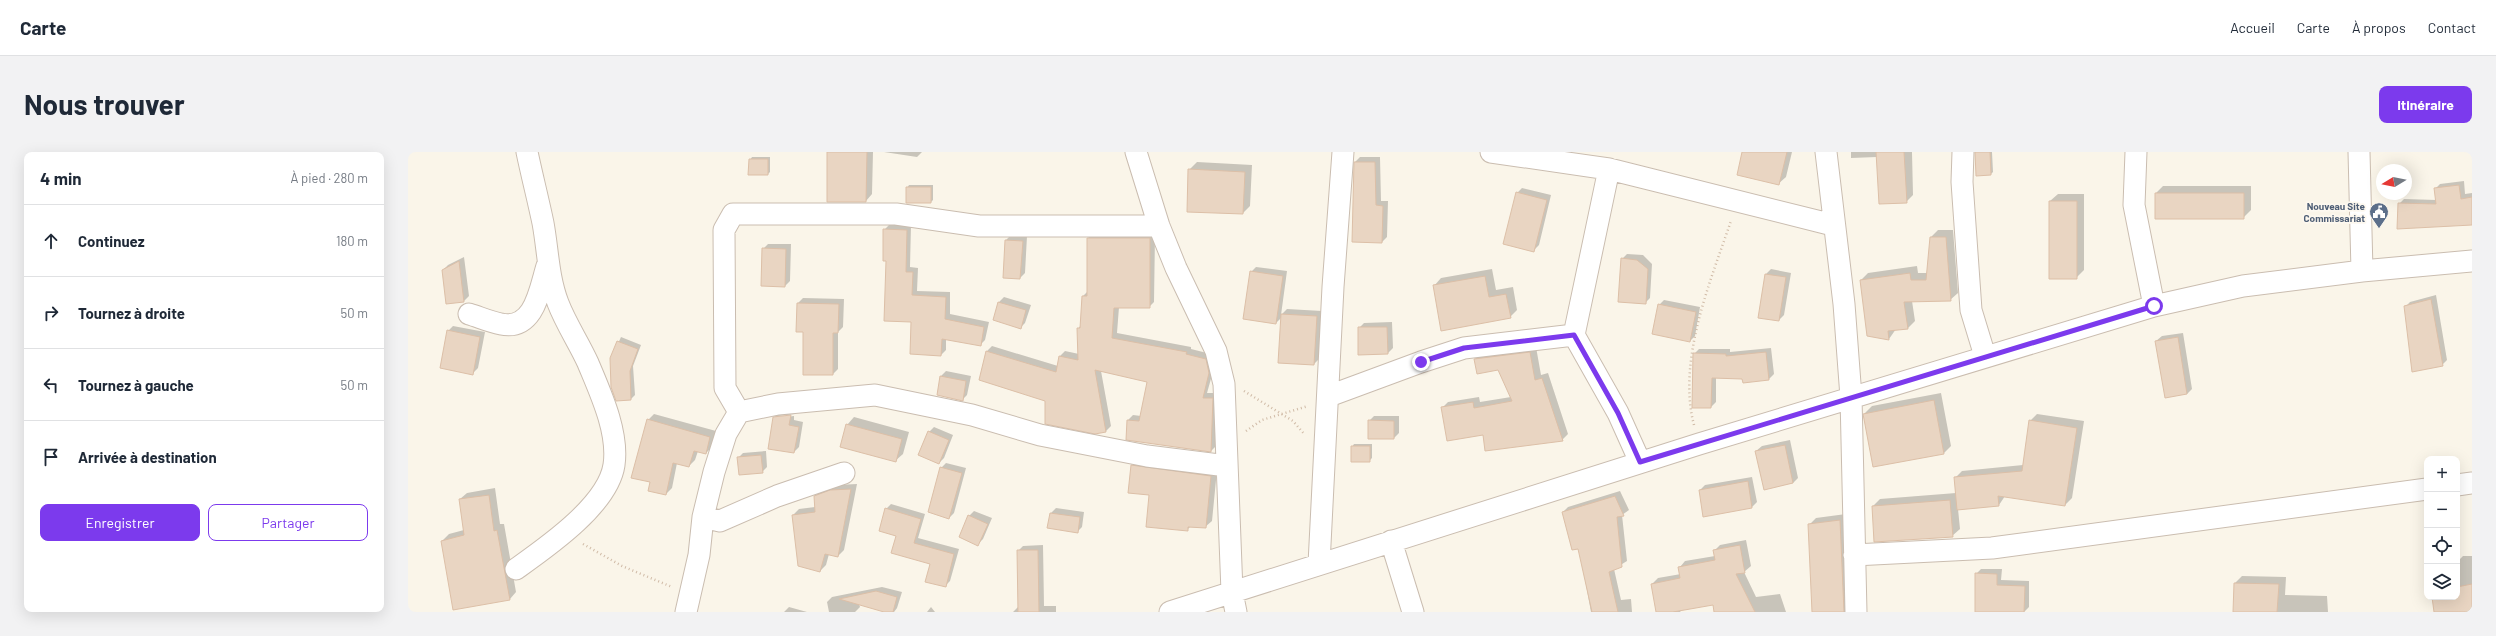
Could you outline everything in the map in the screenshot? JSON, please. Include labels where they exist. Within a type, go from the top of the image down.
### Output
[{"type":"street","points":[[516,569],[564,534],[603,491],[614,465],[613,440],[604,405],[588,362],[558,304],[548,266],[543,224],[527,152]]},
{"type":"street","points":[[1136,152],[1159,226],[1176,268],[1216,351],[1224,384],[1232,592],[1236,612]]},
{"type":"street","points":[[1319,564],[1326,460],[1333,287],[1343,152]]},
{"type":"street","points":[[1491,152],[1609,169],[1834,225]]},
{"type":"street","points":[[1826,152],[1844,304],[1851,397],[1856,612]]},
{"type":"street","points":[[1963,152],[1962,182],[1971,310],[1985,356]]},
{"type":"street","points":[[2136,152],[2134,205],[2154,306]]},
{"type":"street","points":[[2359,152],[2362,271]]},
{"type":"street","points":[[1609,169],[1574,335],[1618,413],[1640,462]]},
{"type":"street","points":[[739,412],[725,388],[724,230],[733,214],[896,214],[979,226],[1159,226]]},
{"type":"street","points":[[1170,612],[1391,540],[1640,462],[1985,356],[2154,306],[2243,286],[2362,271],[2472,261]]},
{"type":"street","points":[[469,314],[503,325],[524,321],[532,313],[548,266]]},
{"type":"street","points":[[1329,396],[1421,362],[1464,348],[1574,335]]},
{"type":"street","points":[[687,603],[699,555],[703,517],[726,434],[739,412],[793,402],[874,395],[972,415],[1040,435],[1147,456],[1227,460]]},
{"type":"street","points":[[703,517],[720,521],[777,496],[844,473]]},
{"type":"street","points":[[2460,485],[2472,483]]},
{"type":"street","points":[[1854,555],[1992,548],[2424,489]]},
{"type":"street","points":[[1391,540],[1413,612]]},
{"type":"path","points":[[1698,444],[1689,406],[1690,364],[1709,285],[1738,201]]},
{"type":"path","points":[[1224,384],[1247,392],[1293,421],[1326,460]]},
{"type":"path","points":[[1227,460],[1251,428],[1262,420],[1309,406],[1329,396]]},
{"type":"path","points":[[564,534],[687,603]]},
{"type":"building","points":[[827,152],[867,152],[866,202],[827,202]]},
{"type":"building","points":[[1742,152],[1787,152],[1779,185],[1737,175]]},
{"type":"building","points":[[1876,152],[1904,152],[1907,203],[1879,204]]},
{"type":"building","points":[[1975,152],[1990,152],[1991,175],[1976,176]]},
{"type":"building","points":[[749,159],[768,159],[768,175],[748,175]]},
{"type":"building","points":[[1354,162],[1375,162],[1376,205],[1383,206],[1382,243],[1352,242]]},
{"type":"building","points":[[1188,169],[1245,172],[1243,214],[1187,212]]},
{"type":"building","points":[[2459,185],[2461,199],[2472,197],[2472,225],[2397,229],[2398,203],[2436,204],[2434,188]]},
{"type":"building","points":[[906,187],[931,187],[931,203],[906,203]]},
{"type":"building","points":[[1516,192],[1547,200],[1534,252],[1503,244]]},
{"type":"building","points":[[2155,193],[2244,193],[2244,219],[2155,219]]},
{"type":"building","points":[[2049,201],[2077,201],[2077,279],[2049,279]]},
{"type":"building","points":[[883,229],[907,230],[906,272],[913,272],[912,295],[946,297],[945,319],[984,327],[981,346],[942,339],[941,356],[910,354],[911,322],[884,321],[886,261],[883,261]]},
{"type":"building","points":[[1930,237],[1946,237],[1951,301],[1904,302],[1908,329],[1888,331],[1889,340],[1867,336],[1860,280],[1910,273],[1911,280],[1926,280]]},
{"type":"building","points":[[1087,238],[1150,238],[1150,308],[1114,308],[1112,338],[1187,352],[1186,354],[1206,359],[1209,373],[1203,398],[1213,398],[1211,452],[1126,440],[1127,420],[1139,421],[1147,382],[1095,370],[1106,432],[1095,434],[1045,424],[1045,401],[979,380],[986,351],[1056,372],[1059,356],[1078,360],[1077,328],[1080,328],[1082,296],[1087,296]]},
{"type":"building","points":[[1005,240],[1023,241],[1020,279],[1003,278]]},
{"type":"building","points":[[762,248],[786,249],[785,287],[761,286]]},
{"type":"building","points":[[1621,258],[1637,260],[1648,269],[1646,304],[1618,302]]},
{"type":"building","points":[[459,261],[464,302],[446,304],[442,270]]},
{"type":"building","points":[[1250,271],[1283,276],[1276,324],[1243,319]]},
{"type":"building","points":[[1765,274],[1786,277],[1779,321],[1758,318]]},
{"type":"building","points":[[1485,276],[1489,297],[1506,294],[1511,318],[1441,331],[1433,285]]},
{"type":"building","points":[[2431,299],[2443,366],[2412,372],[2404,306]]},
{"type":"building","points":[[998,302],[1026,310],[1021,329],[993,320]]},
{"type":"building","points":[[797,303],[839,304],[838,333],[833,333],[833,375],[803,375],[803,332],[796,332]]},
{"type":"building","points":[[1658,304],[1696,312],[1690,342],[1652,334]]},
{"type":"building","points":[[1281,314],[1317,316],[1314,365],[1278,363]]},
{"type":"building","points":[[1358,327],[1387,327],[1388,354],[1358,355]]},
{"type":"building","points":[[447,330],[480,337],[473,375],[440,368]]},
{"type":"building","points":[[2178,337],[2187,394],[2165,398],[2155,341]]},
{"type":"building","points":[[617,341],[638,349],[630,371],[631,400],[616,401],[611,387],[610,358]]},
{"type":"building","points":[[1530,352],[1535,380],[1542,378],[1563,441],[1485,451],[1483,435],[1447,441],[1441,407],[1473,402],[1474,408],[1512,401],[1498,370],[1477,374],[1474,359]]},
{"type":"building","points":[[1766,352],[1769,380],[1743,383],[1742,379],[1712,378],[1711,408],[1692,408],[1693,353],[1726,354],[1726,356]]},
{"type":"building","points":[[940,376],[966,381],[963,401],[937,395]]},
{"type":"building","points":[[1934,400],[1944,454],[1873,467],[1863,414]]},
{"type":"building","points":[[791,415],[789,425],[799,427],[794,453],[768,449],[773,417]]},
{"type":"building","points":[[647,419],[710,437],[706,454],[694,451],[689,467],[673,463],[666,495],[648,491],[650,482],[631,478]]},
{"type":"building","points":[[1368,420],[1394,421],[1394,439],[1368,439]]},
{"type":"building","points":[[2029,420],[2077,428],[2065,506],[1998,496],[1999,506],[1957,510],[1954,477],[2022,471]]},
{"type":"building","points":[[846,424],[902,439],[896,462],[840,447]]},
{"type":"building","points":[[928,431],[949,440],[939,464],[918,455]]},
{"type":"building","points":[[1785,445],[1793,483],[1764,490],[1755,451]]},
{"type":"building","points":[[1351,446],[1370,446],[1370,462],[1351,462]]},
{"type":"building","points":[[761,455],[763,473],[739,475],[737,457]]},
{"type":"building","points":[[1131,465],[1211,476],[1206,528],[1188,527],[1188,531],[1146,527],[1149,495],[1128,493]]},
{"type":"building","points":[[940,467],[962,473],[949,519],[928,512]]},
{"type":"building","points":[[1748,481],[1752,508],[1703,517],[1699,490]]},
{"type":"building","points":[[851,489],[838,557],[825,554],[820,572],[798,566],[792,515],[815,512],[814,496],[830,490]]},
{"type":"building","points":[[489,495],[494,531],[497,530],[510,600],[453,610],[441,541],[464,535],[459,499]]},
{"type":"building","points":[[1615,496],[1624,516],[1617,517],[1622,567],[1609,572],[1618,612],[1592,612],[1578,549],[1572,550],[1562,512]]},
{"type":"building","points":[[1950,500],[1953,537],[1874,542],[1872,506]]},
{"type":"building","points":[[885,508],[921,519],[914,543],[954,554],[946,587],[925,582],[930,564],[891,553],[896,536],[879,531]]},
{"type":"building","points":[[1050,513],[1080,517],[1078,533],[1047,528]]},
{"type":"building","points":[[968,515],[988,524],[978,546],[959,537]]},
{"type":"building","points":[[1840,520],[1844,612],[1812,612],[1808,524]]},
{"type":"building","points":[[1740,545],[1745,573],[1736,574],[1755,612],[1714,612],[1713,605],[1673,612],[1656,612],[1651,584],[1680,578],[1678,567],[1715,560],[1713,550]]},
{"type":"building","points":[[1017,550],[1038,550],[1039,612],[1018,612]]},
{"type":"building","points":[[1975,573],[1997,574],[1997,585],[2025,586],[2024,612],[1975,612]]},
{"type":"building","points":[[2234,583],[2279,584],[2277,612],[2233,612]]},
{"type":"building","points":[[2472,584],[2472,612],[2434,612],[2432,600],[2460,600],[2460,586]]},
{"type":"building","points":[[876,591],[897,597],[893,612],[884,612],[839,599]]},
{"type":"place","name":"Nouveau Site Commissariat","points":[[2379,229]]},
{"type":"route","points":[[1421,362],[1464,348],[1574,335],[1618,413],[1640,462],[2154,306]]}]
